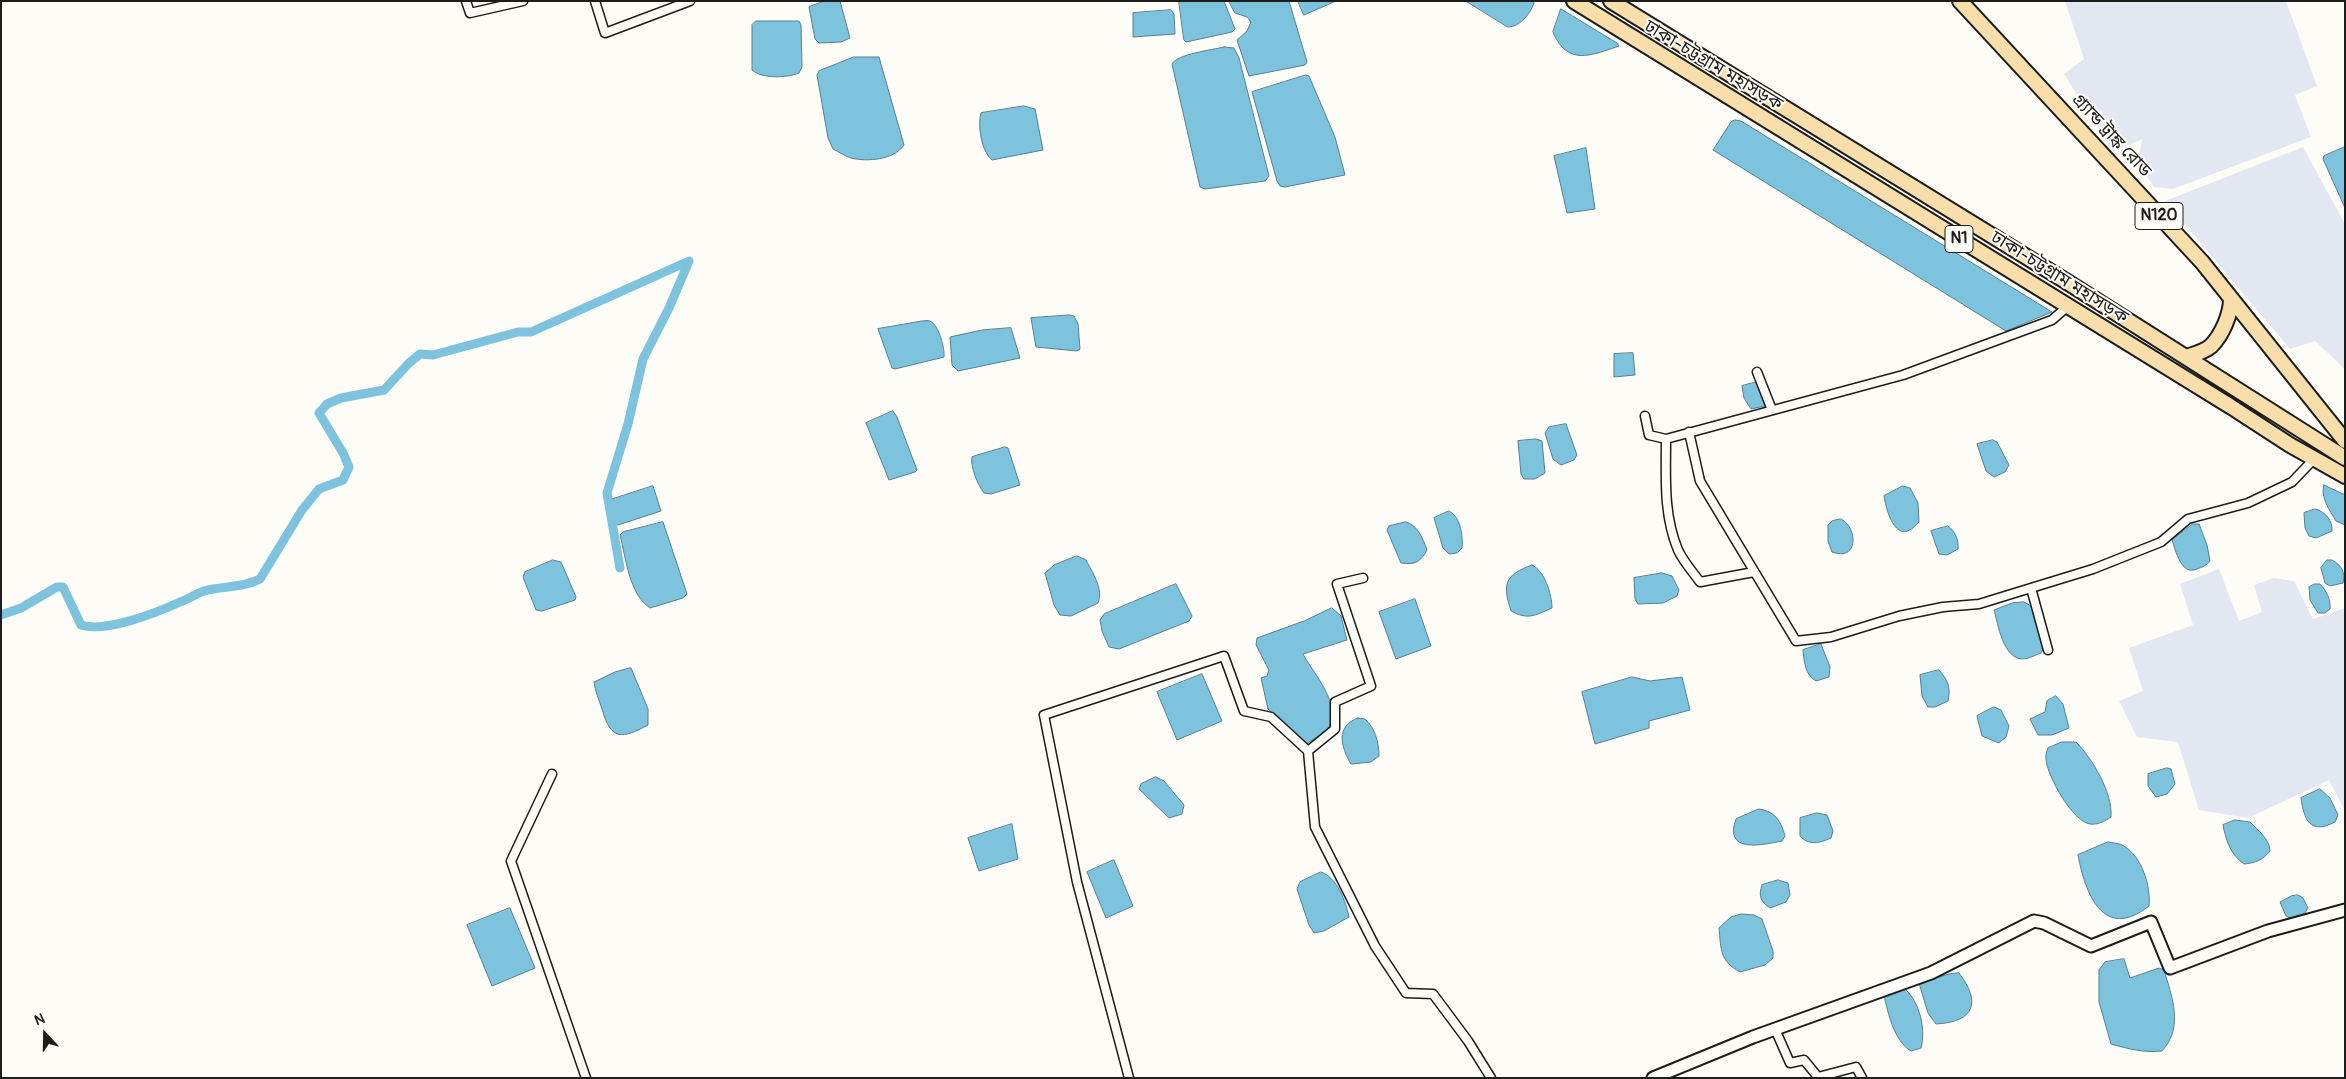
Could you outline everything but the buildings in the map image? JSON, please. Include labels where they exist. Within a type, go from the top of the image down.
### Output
[{"type":"highway","name":"ঢাকা-চট্টগ্রাম মহাসড়ক","points":[[1574,1],[2314,459],[2345,476]]},
{"type":"highway","name":"ঢাকা-চট্টগ্রাম মহাসড়ক","points":[[1611,1],[2186,357],[2345,458]]},
{"type":"highway","name":"গ্র্যান্ড ট্রাঙ্ক রোড","points":[[1960,1],[2202,262],[2345,441]]},
{"type":"highway","points":[[2186,357],[2202,352],[2212,345],[2230,315],[2231,299]]},
{"type":"main road","points":[[1653,1078],[1775,1029],[1931,973],[2034,922],[2044,923],[2090,946],[2151,922],[2170,968],[2268,931],[2345,910]]},
{"type":"street","points":[[466,1],[470,13],[523,1]]},
{"type":"street","points":[[595,1],[604,33],[690,1]]},
{"type":"street","points":[[1645,416],[1648,435],[1666,438],[1902,375],[2052,320],[2068,306]]},
{"type":"street","points":[[1757,372],[1772,410]]},
{"type":"street","points":[[1689,432],[1700,480],[1796,641],[1831,637],[1899,616],[1943,607],[1979,604],[2093,569],[2161,542],[2188,519],[2248,503],[2292,482],[2314,459]]},
{"type":"street","points":[[1666,438],[1665,483],[1670,524],[1684,561],[1700,582],[1754,572]]},
{"type":"street","points":[[1308,751],[1334,729],[1335,702],[1371,686],[1337,584],[1363,578]]},
{"type":"street","points":[[2031,588],[2048,650]]},
{"type":"street","points":[[1129,1078],[1077,882],[1044,715],[1224,656],[1244,711],[1272,717],[1308,751],[1316,827],[1375,946],[1406,993],[1433,994],[1468,1041],[1492,1078]]},
{"type":"street","points":[[552,774],[511,861],[586,1078]]},
{"type":"street","points":[[1775,1029],[1790,1063],[1804,1060],[1818,1077],[1856,1068],[1862,1078]]},
{"type":"shaded area","points":[[2065,1],[2286,1],[2317,86],[2295,95],[2311,137],[2173,189],[2154,187],[2138,162],[2142,139],[2113,152],[2064,74],[2084,59]]},
{"type":"shaded area","points":[[2303,147],[2345,224],[2345,369],[2315,341],[2290,349],[2165,201]]},
{"type":"shaded area","points":[[2219,569],[2239,621],[2262,612],[2254,585],[2274,578],[2294,581],[2313,619],[2345,608],[2345,811],[2329,780],[2248,818],[2199,810],[2178,742],[2137,737],[2119,701],[2143,691],[2129,648],[2193,625],[2180,584]]},
{"type":"water","points":[[825,1],[840,1],[850,38],[841,42],[819,43],[815,39],[809,7]]},
{"type":"water","points":[[1179,1],[1224,1],[1235,29],[1232,32],[1186,42],[1184,40]]},
{"type":"water","points":[[1229,1],[1289,1],[1307,62],[1305,65],[1249,76],[1237,40],[1247,31],[1251,22],[1247,17],[1235,13]]},
{"type":"water","points":[[1298,1],[1336,1],[1304,15]]},
{"type":"water","points":[[1466,1],[1533,1],[1534,3],[1524,19],[1517,25],[1508,27]]},
{"type":"water","points":[[1561,9],[1619,46],[1599,53],[1581,56],[1565,50],[1553,32]]},
{"type":"water","points":[[1171,10],[1174,14],[1175,34],[1133,37],[1133,13]]},
{"type":"water","points":[[756,21],[799,21],[801,25],[802,67],[799,73],[775,77],[762,75],[752,70],[752,25]]},
{"type":"water","points":[[1224,47],[1234,48],[1239,58],[1269,176],[1265,181],[1205,189],[1200,187],[1172,64],[1187,55]]},
{"type":"water","points":[[854,57],[879,57],[904,145],[900,150],[887,157],[872,160],[851,158],[833,149],[828,138],[817,75],[819,71]]},
{"type":"water","points":[[1306,75],[1309,76],[1335,137],[1345,175],[1285,187],[1280,186],[1252,92]]},
{"type":"water","points":[[1024,106],[1035,109],[1043,150],[992,160],[988,156],[981,138],[981,113]]},
{"type":"water","points":[[1735,120],[1741,121],[2052,312],[2006,331],[1713,150],[1731,122]]},
{"type":"water","points":[[2345,147],[2345,208],[2323,159],[2324,156]]},
{"type":"water","points":[[1586,148],[1595,209],[1567,213],[1554,156]]},
{"type":"water","points":[[1074,316],[1078,324],[1080,349],[1077,351],[1036,347],[1031,318]]},
{"type":"water","points":[[930,321],[936,327],[944,349],[944,357],[895,369],[892,368],[878,329]]},
{"type":"water","points":[[1011,328],[1020,358],[958,371],[952,365],[950,337],[982,330]]},
{"type":"water","points":[[1633,353],[1635,375],[1614,377],[1614,354]]},
{"type":"water","points":[[1757,382],[1765,406],[1751,409],[1744,398],[1742,386]]},
{"type":"water","points":[[893,411],[917,470],[889,480],[866,423]]},
{"type":"water","points":[[1566,424],[1577,455],[1574,460],[1561,465],[1553,459],[1545,433],[1549,427]]},
{"type":"water","points":[[1536,439],[1542,441],[1545,473],[1535,479],[1524,479],[1521,474],[1518,441]]},
{"type":"water","points":[[1993,440],[1997,442],[2009,465],[2005,472],[1994,477],[1986,471],[1977,444]]},
{"type":"water","points":[[1005,447],[1008,448],[1020,485],[991,494],[984,493],[975,476],[972,457]]},
{"type":"water","points":[[2324,485],[2345,495],[2345,525],[2336,521],[2324,499]]},
{"type":"water","points":[[653,486],[661,511],[618,525],[615,523],[610,500]]},
{"type":"water","points":[[1903,486],[1910,488],[1918,503],[1919,522],[1911,529],[1905,531],[1899,530],[1894,526],[1884,496]]},
{"type":"water","points":[[2315,509],[2325,514],[2330,520],[2332,527],[2332,531],[2316,538],[2309,536],[2305,528],[2304,513]]},
{"type":"water","points":[[1449,511],[1459,522],[1462,548],[1457,553],[1449,554],[1443,548],[1434,518]]},
{"type":"water","points":[[1841,519],[1850,529],[1853,535],[1853,542],[1847,552],[1841,554],[1832,552],[1828,541],[1828,525],[1832,521]]},
{"type":"water","points":[[663,522],[687,594],[683,598],[650,608],[637,594],[633,585],[620,535],[623,532]]},
{"type":"water","points":[[1406,522],[1417,529],[1427,550],[1420,560],[1410,564],[1401,563],[1387,530],[1389,526]]},
{"type":"water","points":[[2193,524],[2199,524],[2207,545],[2210,561],[2204,566],[2191,570],[2183,566],[2177,556],[2172,540]]},
{"type":"water","points":[[1948,526],[1956,536],[1958,549],[1947,555],[1939,554],[1931,531]]},
{"type":"water","points":[[1077,556],[1086,560],[1094,575],[1100,592],[1098,603],[1071,616],[1060,615],[1054,605],[1045,573],[1054,565]]},
{"type":"water","points":[[553,560],[561,562],[576,597],[575,600],[542,611],[536,610],[523,577],[525,572]]},
{"type":"water","points":[[2327,560],[2332,560],[2338,564],[2344,575],[2343,583],[2330,586],[2325,583],[2321,568]]},
{"type":"water","points":[[1532,565],[1541,572],[1547,584],[1552,608],[1536,615],[1527,616],[1511,611],[1507,587],[1508,581],[1516,572]]},
{"type":"water","points":[[1662,573],[1672,576],[1679,590],[1677,596],[1663,603],[1638,604],[1635,599],[1634,578]]},
{"type":"water","points":[[1176,584],[1192,616],[1189,621],[1119,649],[1109,647],[1102,631],[1100,620],[1104,614]]},
{"type":"water","points":[[2320,584],[2329,599],[2330,609],[2325,613],[2318,613],[2310,600],[2309,587]]},
{"type":"water","points":[[1415,599],[1431,646],[1396,659],[1379,612]]},
{"type":"water","points":[[2024,602],[2031,606],[2044,647],[2041,653],[2022,659],[2010,653],[2006,647],[1994,610],[2012,603]]},
{"type":"water","points":[[1332,608],[1341,616],[1347,640],[1303,654],[1325,689],[1332,709],[1332,719],[1328,728],[1321,735],[1306,744],[1268,709],[1261,678],[1267,676],[1269,670],[1256,645],[1257,638],[1304,621]]},
{"type":"water","points":[[1821,644],[1830,667],[1829,677],[1816,681],[1807,671],[1803,650]]},
{"type":"water","points":[[631,668],[648,709],[648,725],[624,735],[614,732],[609,727],[594,682],[615,672]]},
{"type":"water","points":[[1939,670],[1948,684],[1948,701],[1935,707],[1928,707],[1922,696],[1920,675]]},
{"type":"water","points":[[1202,674],[1222,721],[1177,740],[1157,692]]},
{"type":"water","points":[[1632,677],[1650,681],[1682,677],[1690,710],[1649,721],[1649,728],[1595,744],[1582,692]]},
{"type":"water","points":[[2056,696],[2063,704],[2069,728],[2052,735],[2038,735],[2030,719],[2045,712],[2047,701]]},
{"type":"water","points":[[1994,707],[2001,710],[2009,726],[2006,737],[1999,743],[1982,736],[1977,716]]},
{"type":"water","points":[[1358,718],[1365,719],[1374,731],[1379,756],[1371,762],[1351,764],[1342,738],[1346,726]]},
{"type":"water","points":[[2062,742],[2076,742],[2095,766],[2109,797],[2111,817],[2099,823],[2090,824],[2076,815],[2062,797],[2047,767],[2046,755],[2048,748]]},
{"type":"water","points":[[2167,768],[2171,769],[2175,784],[2167,794],[2156,797],[2148,786],[2148,774]]},
{"type":"water","points":[[1156,777],[1164,781],[1184,805],[1182,814],[1169,818],[1139,789],[1141,784]]},
{"type":"water","points":[[2320,789],[2330,798],[2338,815],[2335,822],[2320,827],[2314,826],[2306,819],[2301,798]]},
{"type":"water","points":[[1759,809],[1773,814],[1779,821],[1785,836],[1782,841],[1747,845],[1735,838],[1733,830],[1736,819]]},
{"type":"water","points":[[1817,813],[1827,815],[1833,831],[1831,838],[1819,842],[1807,841],[1800,836],[1800,818]]},
{"type":"water","points":[[2235,820],[2250,822],[2263,835],[2270,851],[2265,857],[2255,862],[2244,864],[2232,852],[2223,825]]},
{"type":"water","points":[[1012,824],[1018,859],[979,871],[968,838]]},
{"type":"water","points":[[2108,842],[2121,844],[2136,857],[2147,881],[2149,906],[2133,916],[2119,919],[2108,916],[2091,897],[2081,870],[2078,855]]},
{"type":"water","points":[[1114,860],[1133,906],[1106,918],[1087,872]]},
{"type":"water","points":[[1321,872],[1336,884],[1346,904],[1349,917],[1324,931],[1314,933],[1309,925],[1297,889],[1300,882]]},
{"type":"water","points":[[1778,880],[1788,883],[1790,895],[1786,902],[1770,908],[1761,898],[1762,885]]},
{"type":"water","points":[[2298,895],[2303,898],[2308,908],[2305,913],[2294,920],[2286,916],[2280,902],[2291,896]]},
{"type":"water","points":[[510,908],[535,968],[492,986],[467,925]]},
{"type":"water","points":[[1742,914],[1754,915],[1762,919],[1773,951],[1773,958],[1765,965],[1740,972],[1733,968],[1725,959],[1721,949],[1719,928],[1731,917]]},
{"type":"water","points":[[2124,959],[2130,978],[2159,968],[2164,970],[2173,1001],[2174,1022],[2169,1042],[2162,1051],[2143,1051],[2111,1044],[2099,1002],[2099,970],[2105,962]]},
{"type":"water","points":[[1959,973],[1970,993],[1972,1002],[1970,1009],[1966,1015],[1959,1019],[1936,1024],[1928,1013],[1919,983]]},
{"type":"water","points":[[1905,989],[1915,1001],[1923,1033],[1921,1048],[1911,1051],[1900,1041],[1896,1034],[1884,995]]},
{"type":"waterway","points":[[1,615],[21,608],[57,587],[63,587],[81,625],[91,627],[103,626],[130,621],[204,591],[247,584],[260,579],[302,510],[319,489],[343,480],[349,467],[343,453],[319,413],[327,404],[341,398],[384,390],[420,354],[433,355],[518,332],[531,332],[689,261],[669,308],[643,359],[628,424],[607,493],[620,568]]}]
